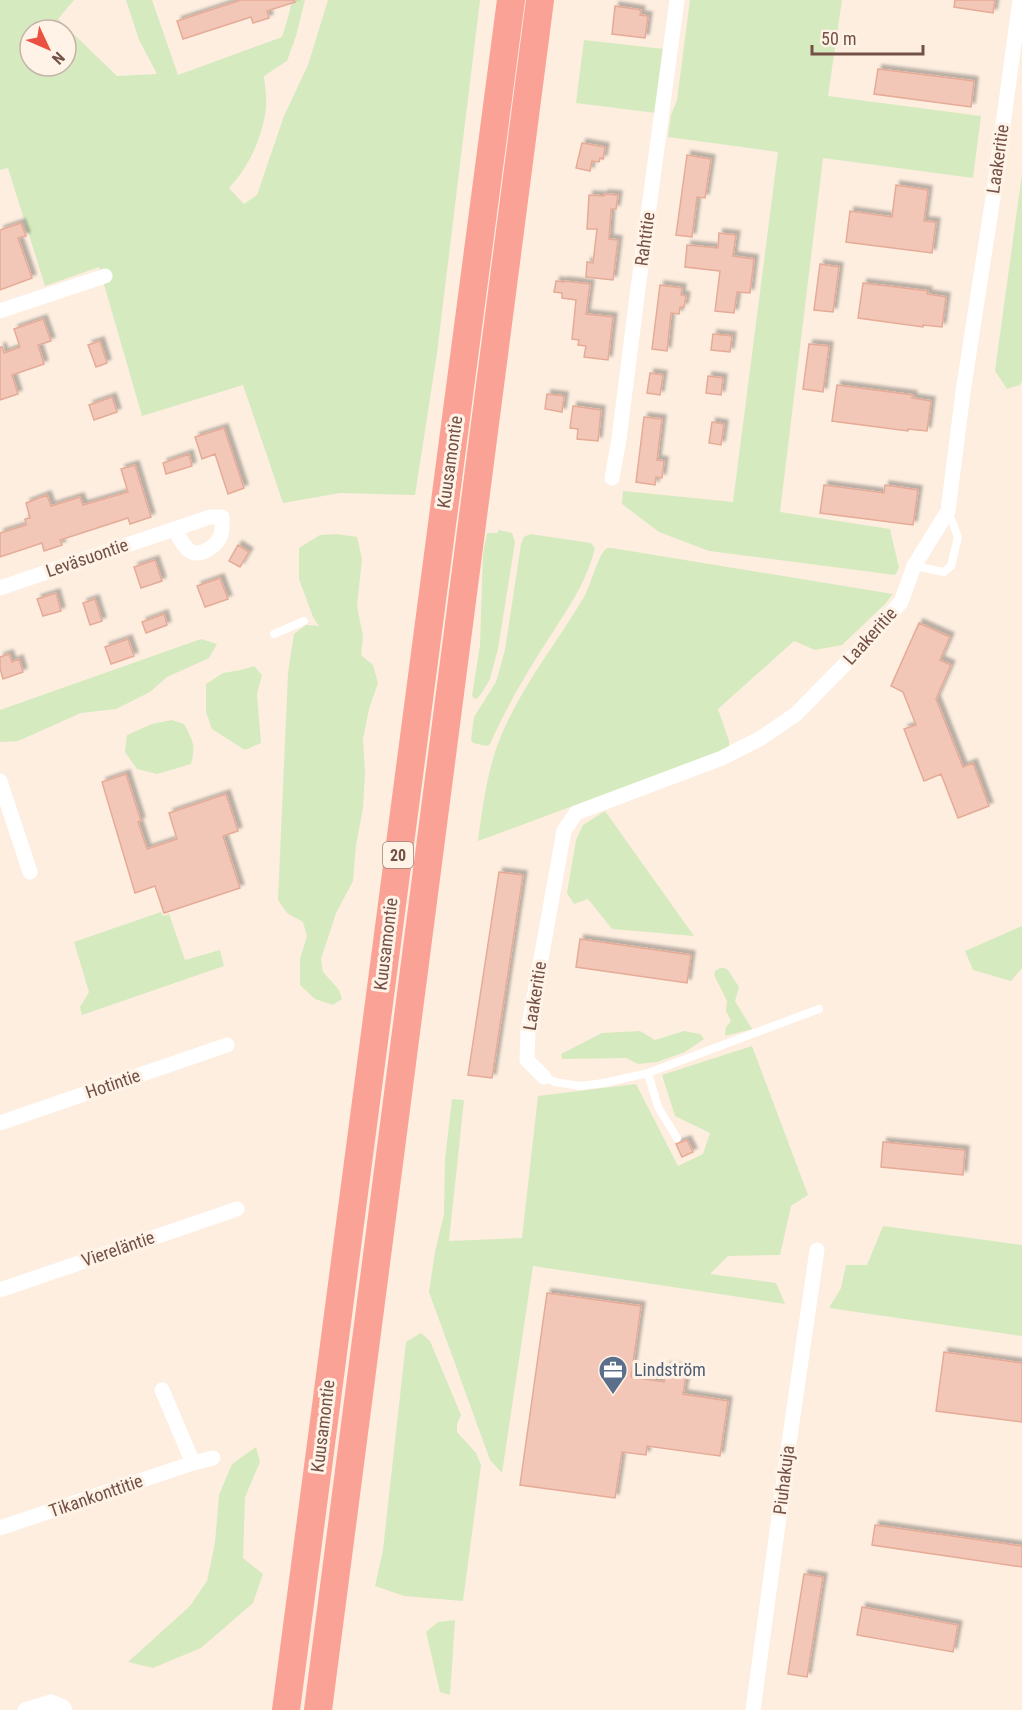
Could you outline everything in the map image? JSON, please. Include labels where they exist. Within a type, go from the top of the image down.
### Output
[{"type":"highway","name":"Kuusamontie","points":[[286,1710],[511,0]]},
{"type":"highway","name":"Kuusamontie","points":[[318,1710],[540,0]]},
{"type":"street","name":"Rahtitie","points":[[612,478],[678,0]]},
{"type":"street","name":"Laakeritie","points":[[544,1077],[527,1060],[528,1031],[564,831],[576,813],[722,758],[761,738],[796,714],[860,649],[901,602],[914,566],[948,511],[1020,0]]},
{"type":"street","points":[[0,311],[105,276]]},
{"type":"street","name":"Leväsuontie","points":[[0,588],[174,529]]},
{"type":"street","points":[[0,781],[5,812],[30,872]]},
{"type":"street","name":"Hotintie","points":[[0,1123],[227,1045]]},
{"type":"street","name":"Viereläntie","points":[[0,1290],[237,1209]]},
{"type":"street","name":"Piuhakuja","points":[[753,1710],[817,1251]]},
{"type":"street","points":[[162,1390],[193,1463]]},
{"type":"street","name":"Tikankonttitie","points":[[0,1528],[213,1458]]},
{"type":"street","points":[[25,1710],[51,1702],[65,1710]]},
{"type":"lane","points":[[914,566],[944,572],[951,566],[958,537],[948,511]]},
{"type":"lane","points":[[274,634],[303,621]]},
{"type":"lane","points":[[544,1077],[555,1082],[580,1086],[648,1073],[819,1009]]},
{"type":"lane","points":[[648,1073],[658,1107],[677,1138]]},
{"type":"green space","points":[[0,0],[74,0],[59,18],[18,18],[18,78],[78,78],[78,38],[117,76],[157,74],[139,40],[126,0],[152,0],[178,75],[282,37],[292,0],[305,0],[287,61],[264,76],[266,105],[254,152],[229,188],[244,204],[257,195],[284,116],[308,65],[328,0],[480,0],[437,353],[415,495],[340,493],[283,503],[243,385],[142,416],[99,267],[45,286],[8,168],[0,170]]},
{"type":"green space","points":[[690,0],[842,0],[828,96],[981,116],[973,178],[823,158],[780,512],[890,529],[899,568],[895,575],[709,551],[659,532],[622,504],[623,491],[733,502],[778,152],[668,137],[671,115],[677,100]]},
{"type":"green space","points":[[584,40],[664,49],[656,113],[576,103]]},
{"type":"green space","points":[[1022,174],[1022,381],[1020,385],[1007,389],[995,371]]},
{"type":"green space","points":[[499,530],[512,533],[515,542],[498,649],[490,679],[475,699],[472,696],[480,645],[483,554],[487,533],[497,533]]},
{"type":"green space","points":[[337,534],[357,537],[362,559],[357,606],[363,636],[361,655],[373,665],[378,683],[369,709],[363,739],[365,773],[363,808],[356,845],[353,881],[336,913],[321,959],[323,972],[339,990],[342,999],[333,1005],[315,999],[300,985],[300,959],[307,936],[303,922],[287,913],[278,900],[288,673],[294,634],[306,625],[319,626],[313,617],[299,579],[299,548],[320,535]]},
{"type":"green space","points":[[530,534],[591,543],[595,548],[580,587],[522,682],[490,744],[487,746],[473,743],[471,740],[474,717],[496,682],[505,650],[521,544],[524,537]]},
{"type":"green space","points":[[607,548],[893,594],[842,645],[815,650],[794,641],[718,709],[729,741],[729,748],[478,841],[489,774],[503,731],[524,691],[584,597],[601,556]]},
{"type":"green space","points":[[201,639],[217,644],[209,658],[167,677],[150,692],[116,709],[81,713],[18,741],[0,742],[0,710]]},
{"type":"green space","points":[[254,666],[262,675],[257,694],[261,743],[245,750],[212,729],[206,712],[206,684],[223,673]]},
{"type":"green space","points":[[172,720],[184,724],[191,739],[193,752],[191,764],[157,774],[137,769],[125,752],[127,735],[152,724]]},
{"type":"green space","points":[[605,811],[694,936],[612,929],[588,899],[574,904],[567,893],[576,840],[583,825]]},
{"type":"green space","points":[[161,912],[163,916],[169,914],[185,960],[220,950],[224,966],[82,1015],[80,1007],[89,992],[74,942]]},
{"type":"green space","points":[[1022,926],[1022,968],[1011,981],[973,970],[965,951]]},
{"type":"green space","points":[[720,968],[728,970],[739,987],[735,1001],[752,1029],[725,1036],[726,1027],[731,1021],[726,1011],[727,1001],[714,975],[715,971]]},
{"type":"green space","points":[[640,1031],[655,1040],[684,1031],[700,1034],[704,1039],[685,1052],[657,1062],[638,1064],[626,1058],[562,1059],[561,1054],[602,1033]]},
{"type":"green space","points":[[752,1046],[808,1195],[791,1206],[780,1255],[728,1256],[710,1274],[776,1283],[785,1304],[533,1266],[502,1473],[490,1460],[429,1292],[444,1214],[445,1160],[452,1099],[464,1100],[449,1241],[522,1238],[538,1096],[636,1084],[678,1166],[703,1154],[710,1133],[675,1116],[662,1075]]},
{"type":"green space","points":[[883,1226],[1022,1245],[1022,1336],[829,1308],[841,1288],[846,1265],[867,1265]]},
{"type":"green space","points":[[421,1333],[430,1341],[461,1415],[457,1424],[457,1432],[476,1453],[481,1465],[463,1601],[404,1596],[375,1586],[383,1550],[406,1342]]},
{"type":"green space","points":[[256,1447],[260,1462],[245,1497],[243,1558],[263,1574],[253,1603],[201,1648],[153,1668],[128,1662],[190,1606],[207,1581],[215,1543],[219,1495],[232,1464]]},
{"type":"green space","points":[[455,1620],[450,1695],[440,1692],[426,1632],[438,1622]]},
{"type":"building","points":[[241,0],[294,0],[295,2],[267,11],[269,18],[253,23],[251,17],[183,39],[177,21]]},
{"type":"building","points":[[955,0],[995,0],[993,13],[954,7]]},
{"type":"building","points":[[615,6],[641,10],[640,15],[648,16],[645,38],[612,34]]},
{"type":"building","points":[[878,69],[974,81],[971,107],[874,94]]},
{"type":"building","points":[[582,143],[605,147],[603,159],[600,158],[599,162],[592,161],[590,171],[576,168]]},
{"type":"building","points":[[687,155],[711,159],[705,198],[697,197],[692,237],[676,235]]},
{"type":"building","points":[[896,185],[928,190],[924,221],[936,222],[932,253],[846,242],[850,211],[892,217]]},
{"type":"building","points":[[604,194],[618,195],[616,209],[611,209],[609,239],[618,240],[613,280],[586,277],[587,262],[593,263],[597,229],[587,229],[589,195],[604,196]]},
{"type":"building","points":[[21,223],[26,236],[18,238],[32,278],[0,290],[0,230]]},
{"type":"building","points":[[719,233],[736,235],[733,256],[754,259],[750,293],[737,292],[734,313],[715,311],[720,271],[685,267],[687,245],[718,248]]},
{"type":"building","points":[[820,264],[839,267],[833,312],[814,310]]},
{"type":"building","points":[[556,281],[590,284],[586,314],[613,317],[608,360],[584,357],[586,346],[578,345],[579,340],[572,339],[576,300],[562,298],[562,293],[554,292]]},
{"type":"building","points":[[863,283],[928,291],[927,294],[946,297],[942,327],[923,325],[923,327],[858,318]]},
{"type":"building","points":[[660,285],[682,288],[681,295],[686,296],[684,307],[680,307],[679,314],[671,313],[667,351],[652,349]]},
{"type":"building","points":[[43,319],[51,341],[38,345],[44,364],[12,375],[18,394],[0,400],[0,347],[4,353],[20,347],[14,329]]},
{"type":"building","points":[[713,334],[732,336],[730,352],[711,350]]},
{"type":"building","points":[[100,341],[107,363],[96,367],[88,345]]},
{"type":"building","points":[[809,344],[829,346],[823,392],[803,389]]},
{"type":"building","points":[[650,373],[663,375],[660,395],[647,393]]},
{"type":"building","points":[[708,376],[723,378],[721,395],[706,393]]},
{"type":"building","points":[[837,385],[913,395],[912,398],[931,401],[927,431],[908,429],[908,431],[832,421]]},
{"type":"building","points":[[547,394],[564,396],[562,412],[545,409]]},
{"type":"building","points":[[112,397],[117,412],[94,420],[89,405]]},
{"type":"building","points":[[573,406],[601,410],[598,441],[577,439],[578,429],[570,428]]},
{"type":"building","points":[[644,417],[662,419],[657,460],[664,461],[662,478],[656,477],[655,485],[636,482]]},
{"type":"building","points":[[712,422],[724,424],[721,445],[709,443]]},
{"type":"building","points":[[224,428],[244,488],[228,494],[215,454],[202,459],[195,437]]},
{"type":"building","points":[[189,454],[192,466],[166,474],[163,463]]},
{"type":"building","points":[[135,465],[151,517],[130,524],[128,518],[60,540],[62,545],[44,551],[42,543],[0,557],[0,533],[26,525],[25,519],[30,518],[26,503],[47,495],[51,506],[80,497],[83,505],[128,492],[121,469]]},
{"type":"building","points":[[824,485],[884,493],[885,485],[918,490],[913,525],[820,513]]},
{"type":"building","points":[[238,545],[249,552],[240,567],[229,561]]},
{"type":"building","points":[[155,560],[162,581],[141,588],[134,567]]},
{"type":"building","points":[[220,578],[228,599],[205,607],[197,586]]},
{"type":"building","points":[[56,593],[61,611],[43,616],[37,599]]},
{"type":"building","points":[[95,599],[102,621],[90,625],[83,603]]},
{"type":"building","points":[[164,614],[167,625],[146,633],[142,622]]},
{"type":"building","points":[[919,623],[950,637],[940,660],[951,665],[936,699],[963,767],[973,763],[989,806],[958,818],[941,774],[924,781],[904,729],[916,725],[903,692],[891,686]]},
{"type":"building","points":[[128,639],[134,656],[111,664],[105,647]]},
{"type":"building","points":[[9,654],[12,662],[19,659],[23,672],[3,679],[0,657]]},
{"type":"building","points":[[126,774],[147,849],[177,839],[169,813],[226,794],[238,831],[223,836],[240,888],[164,913],[155,886],[135,893],[102,782]]},
{"type":"building","points":[[499,872],[523,875],[492,1078],[468,1075]]},
{"type":"building","points":[[580,939],[691,955],[687,983],[576,967]]},
{"type":"building","points":[[687,1140],[693,1152],[682,1157],[676,1144]]},
{"type":"building","points":[[883,1142],[965,1150],[963,1175],[881,1167]]},
{"type":"building","name":"Lindström","points":[[547,1293],[641,1306],[631,1377],[664,1382],[666,1366],[687,1369],[683,1394],[728,1401],[720,1456],[647,1446],[646,1455],[622,1452],[615,1498],[520,1485]]},
{"type":"building","points":[[944,1352],[1022,1363],[1022,1422],[936,1411]]},
{"type":"building","points":[[875,1525],[1022,1546],[1022,1567],[872,1545]]},
{"type":"building","points":[[804,1574],[823,1577],[807,1677],[788,1674]]},
{"type":"building","points":[[862,1607],[958,1625],[953,1652],[857,1635]]},
{"type":"place","name":"Lindström","points":[[613,1396]]}]
